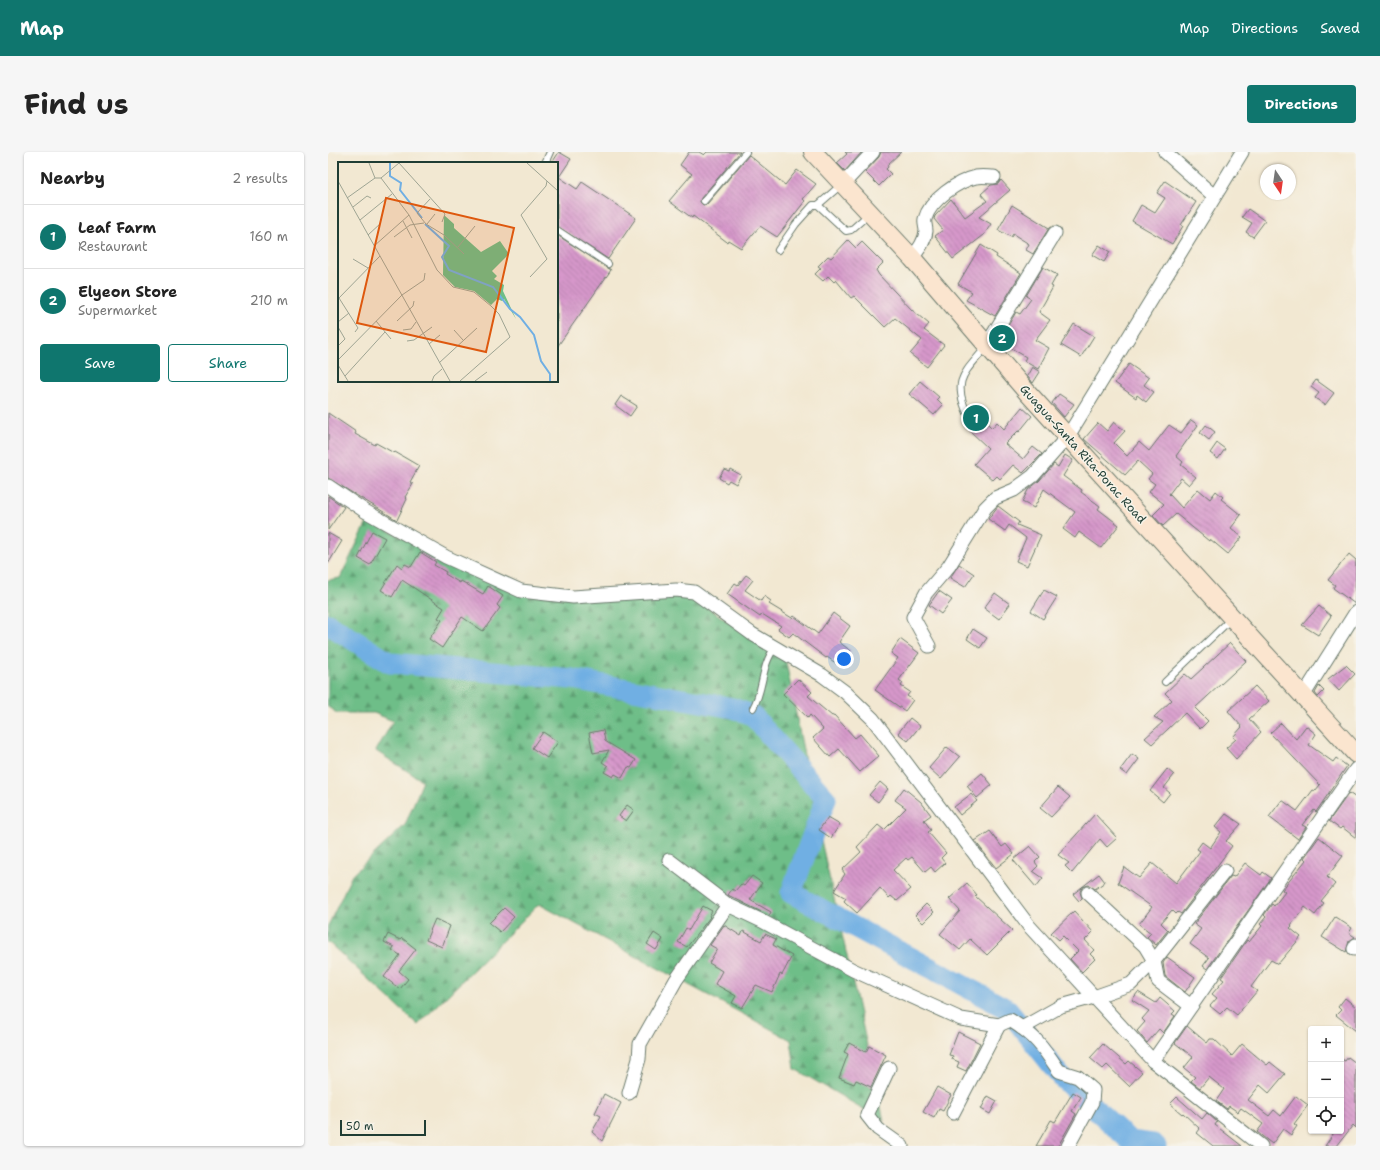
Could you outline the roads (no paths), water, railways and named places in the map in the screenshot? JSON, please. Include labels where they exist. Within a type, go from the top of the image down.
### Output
[{"type":"main road","name":"Guagua-Santa Rita-Porac Road","points":[[813,152],[912,258],[986,346],[1356,754]]},
{"type":"street","points":[[843,184],[873,152]]},
{"type":"street","points":[[1165,152],[1214,196]]},
{"type":"street","points":[[929,646],[913,617],[926,593],[948,566],[985,508],[995,498],[1014,490],[1033,476],[1068,436],[1242,152]]},
{"type":"street","points":[[912,258],[924,240],[926,233],[925,219],[931,207],[939,199],[960,182],[977,177],[994,177]]},
{"type":"street","points":[[986,346],[1054,233]]},
{"type":"street","points":[[328,486],[365,511],[446,557],[521,591],[573,597],[676,590],[694,592],[752,634],[822,676],[845,692],[873,718],[1029,926],[1094,998],[1152,1061],[1262,1146]]},
{"type":"street","points":[[1303,696],[1356,612]]},
{"type":"street","points":[[1152,1061],[1356,768]]},
{"type":"street","points":[[669,860],[728,905],[762,921],[853,970],[961,1019],[1005,1022],[1022,1028],[1040,1042],[1059,1071],[1078,1077],[1093,1090],[1089,1106],[1068,1146]]},
{"type":"street","points":[[1022,1028],[1061,1006],[1094,998],[1131,984],[1154,961],[1225,871]]},
{"type":"street","points":[[1088,893],[1145,946],[1154,961],[1158,981],[1191,1006]]},
{"type":"street","points":[[629,1093],[640,1059],[640,1044],[676,980],[728,905]]},
{"type":"street","points":[[953,1113],[1005,1022]]},
{"type":"street","points":[[889,1068],[867,1115],[878,1129],[902,1146]]},
{"type":"lane","points":[[545,162],[550,152]]},
{"type":"lane","points":[[704,201],[746,152]]},
{"type":"lane","points":[[778,250],[803,214],[813,205],[818,205],[843,184]]},
{"type":"lane","points":[[818,205],[846,231],[851,230],[870,213]]},
{"type":"lane","points":[[558,231],[608,264]]},
{"type":"lane","points":[[966,413],[960,398],[959,388],[964,375],[986,346]]},
{"type":"lane","points":[[1165,682],[1233,618]]},
{"type":"lane","points":[[753,708],[760,695],[770,654],[775,648]]},
{"type":"waterway","points":[[328,624],[390,663],[572,679],[733,708],[752,715],[826,799],[791,893],[1007,1009],[1063,1079],[1130,1141],[1153,1144],[1156,1146]]},
{"type":"place","name":"Elyeon Store","points":[[1002,338]]},
{"type":"place","name":"Leaf Farm","points":[[976,418]]}]
